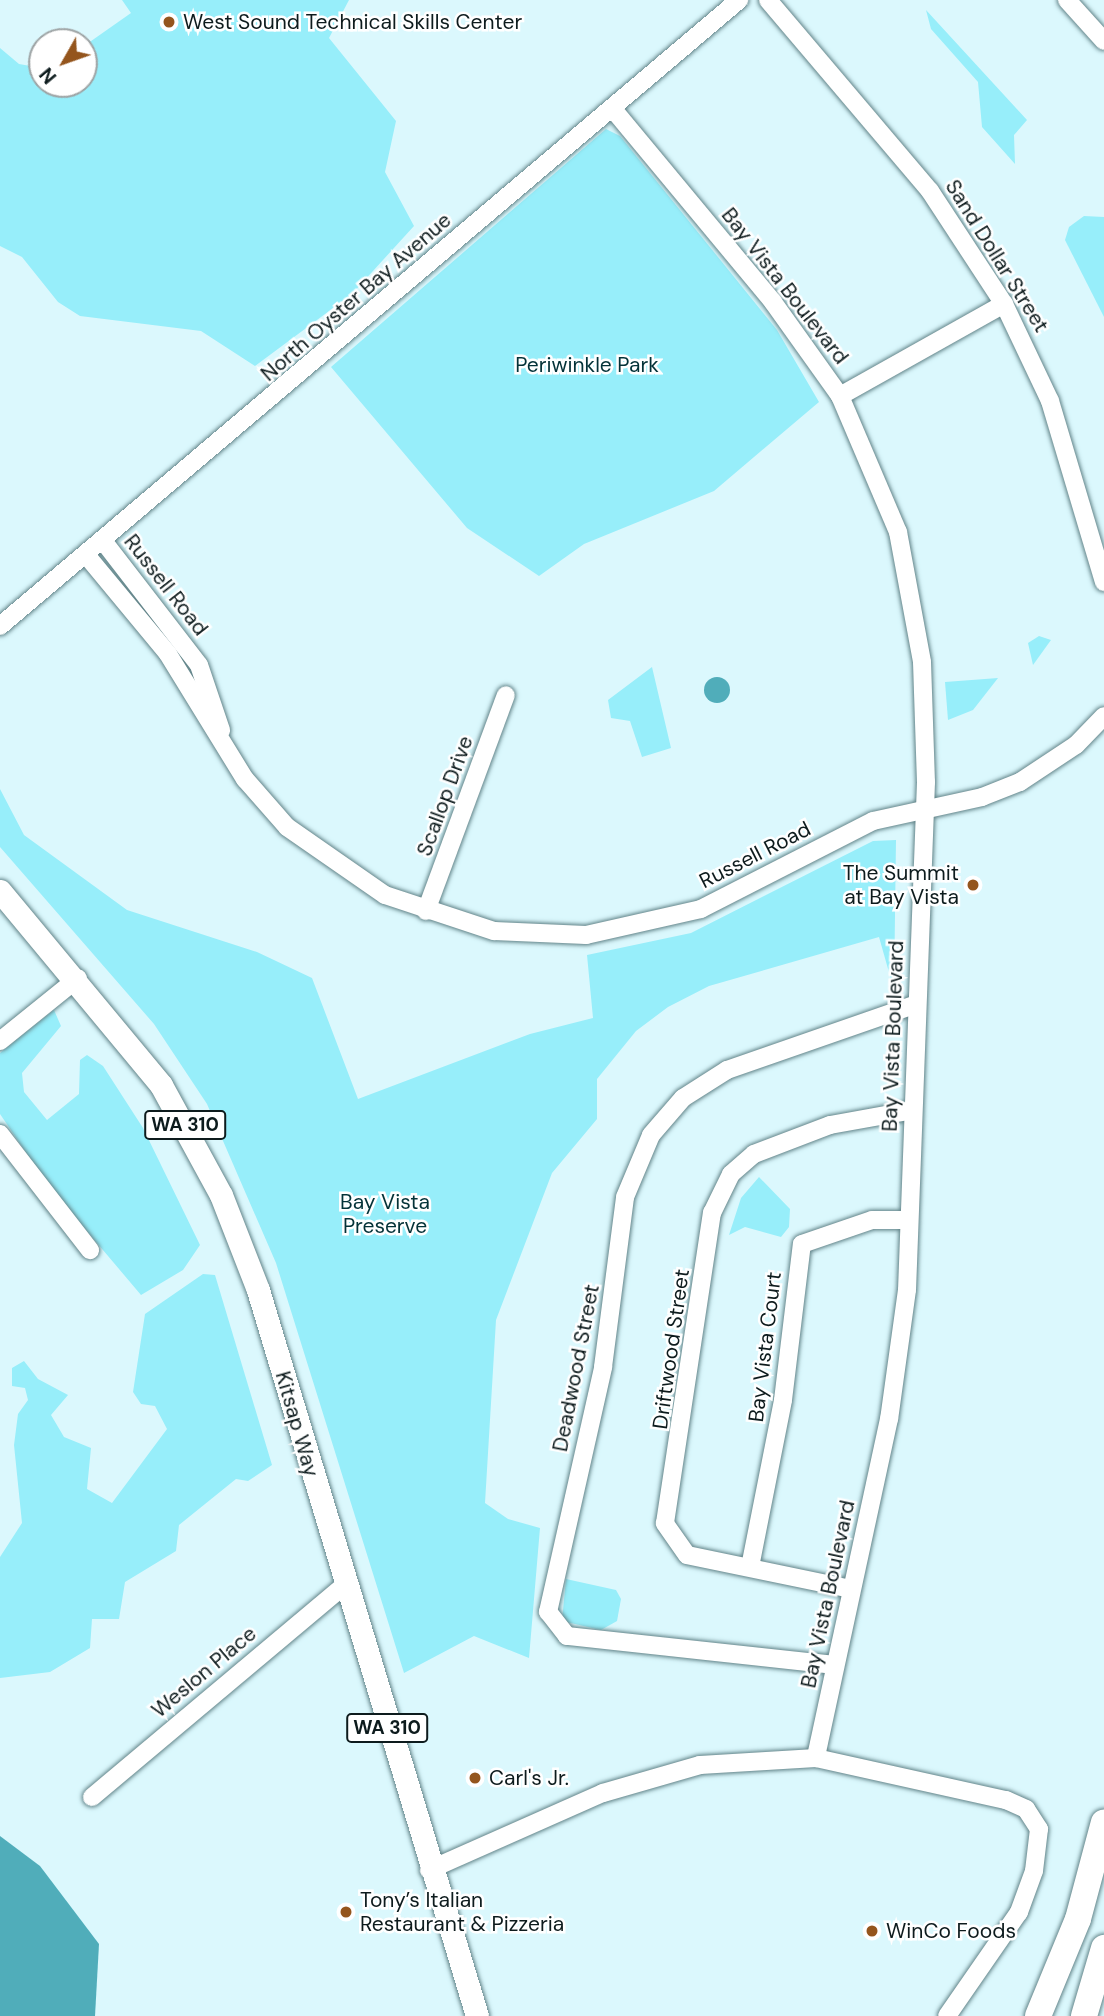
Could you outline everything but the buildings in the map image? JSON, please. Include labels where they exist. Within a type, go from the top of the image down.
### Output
[{"type":"highway","points":[[1038,2016],[1077,1919],[1104,1822]]},
{"type":"highway","points":[[1084,2016],[1104,1948]]},
{"type":"main road","name":"Kitsap Way","points":[[0,891],[78,978],[161,1085],[221,1195],[258,1290],[429,1870],[477,2016]]},
{"type":"street","name":"North Oyster Bay Avenue","points":[[0,626],[87,556],[739,0]]},
{"type":"street","name":"Sand Dollar Street","points":[[768,0],[930,191],[1004,304],[1050,401],[1104,582]]},
{"type":"street","points":[[1067,0],[1104,41]]},
{"type":"street","name":"Bay Vista Boulevard","points":[[612,108],[784,316],[840,396],[884,494],[908,576],[926,692],[909,1220],[889,1419],[817,1758]]},
{"type":"street","points":[[840,396],[1004,304]]},
{"type":"street","name":"Russell Road","points":[[104,541],[199,665],[222,734],[245,779],[287,827],[368,886],[426,911],[521,935],[586,935],[653,924],[740,893],[873,821],[1020,782],[1076,745],[1104,716]]},
{"type":"street","name":"Russell Road","points":[[87,556],[222,734]]},
{"type":"street","name":"Scallop Drive","points":[[426,911],[506,695]]},
{"type":"street","points":[[0,1041],[78,978]]},
{"type":"street","name":"Deadwood Street","points":[[835,1665],[567,1636],[548,1612],[603,1367],[625,1197],[651,1135],[683,1098],[724,1071],[917,1004]]},
{"type":"street","name":"Driftwood Street","points":[[851,1589],[687,1555],[665,1523],[712,1213],[731,1174],[754,1154],[830,1125],[913,1110]]},
{"type":"street","points":[[0,1134],[90,1250]]},
{"type":"street","name":"Bay Vista Court","points":[[750,1567],[783,1400],[802,1244],[872,1220],[909,1220]]},
{"type":"street","name":"Weslon Place","points":[[93,1797],[345,1585]]},
{"type":"street","points":[[429,1870],[603,1793],[668,1772],[817,1758],[1006,1800],[1026,1809],[1039,1829],[1034,1871],[1018,1912],[947,2016]]},
{"type":"green space","points":[[122,0],[349,0],[329,38],[396,121],[385,172],[414,226],[352,294],[255,366],[201,331],[80,316],[58,302],[22,257],[0,246],[0,48],[19,64],[28,66],[28,98],[98,98],[98,36],[131,13]]},
{"type":"green space","points":[[926,10],[1027,120],[1014,135],[1015,164],[982,127],[978,82],[931,29]]},
{"type":"green space","name":"Periwinkle Park","points":[[606,129],[620,136],[777,330],[819,402],[714,491],[584,544],[539,576],[467,528],[331,367]]},
{"type":"green space","points":[[1084,216],[1104,217],[1104,317],[1065,240],[1069,227]]},
{"type":"green space","points":[[1039,636],[1051,640],[1033,665],[1028,643]]},
{"type":"green space","points":[[652,667],[671,748],[642,757],[630,721],[611,718],[608,700]]},
{"type":"green space","points":[[998,678],[973,710],[948,720],[945,682]]},
{"type":"green space","name":"Bay Vista Preserve","points":[[0,789],[24,835],[127,910],[257,952],[312,978],[358,1099],[530,1034],[593,1018],[587,955],[691,933],[873,841],[896,840],[894,990],[879,937],[709,986],[668,1007],[636,1031],[597,1079],[597,1119],[552,1173],[496,1320],[485,1503],[508,1519],[540,1528],[529,1658],[474,1636],[404,1673],[276,1263],[207,1104],[154,1024],[0,847]]},
{"type":"green space","points":[[54,1010],[61,1026],[22,1073],[24,1092],[47,1120],[79,1094],[80,1060],[87,1055],[103,1066],[143,1128],[200,1245],[183,1270],[141,1295],[48,1185],[0,1114],[0,1053]]},
{"type":"green space","points":[[759,1177],[790,1209],[789,1227],[781,1237],[745,1227],[729,1235],[741,1198]]},
{"type":"green space","points":[[203,1274],[215,1275],[272,1465],[248,1481],[236,1479],[179,1525],[176,1551],[125,1582],[119,1619],[92,1619],[90,1648],[50,1672],[0,1678],[0,1557],[22,1523],[14,1445],[18,1414],[28,1400],[25,1388],[12,1386],[12,1368],[24,1361],[38,1379],[68,1395],[51,1415],[64,1437],[91,1448],[87,1489],[112,1503],[167,1429],[155,1406],[141,1404],[133,1392],[145,1314]]},
{"type":"green space","points":[[566,1579],[616,1590],[621,1599],[617,1621],[601,1630],[562,1621]]},
{"type":"shaded area","points":[[717,677],[726,681],[730,690],[726,699],[717,703],[708,699],[704,690],[708,681]]},
{"type":"shaded area","points":[[0,1836],[40,1866],[99,1944],[95,2016],[0,2016]]},
{"type":"place","name":"West Sound Technical Skills Center","points":[[169,22]]},
{"type":"place","name":"The Summit at Bay Vista","points":[[973,885]]},
{"type":"place","name":"Carl's Jr.","points":[[475,1778]]},
{"type":"place","name":"Tony’s Italian Restaurant & Pizzeria","points":[[346,1912]]},
{"type":"place","name":"WinCo Foods","points":[[872,1931]]}]
